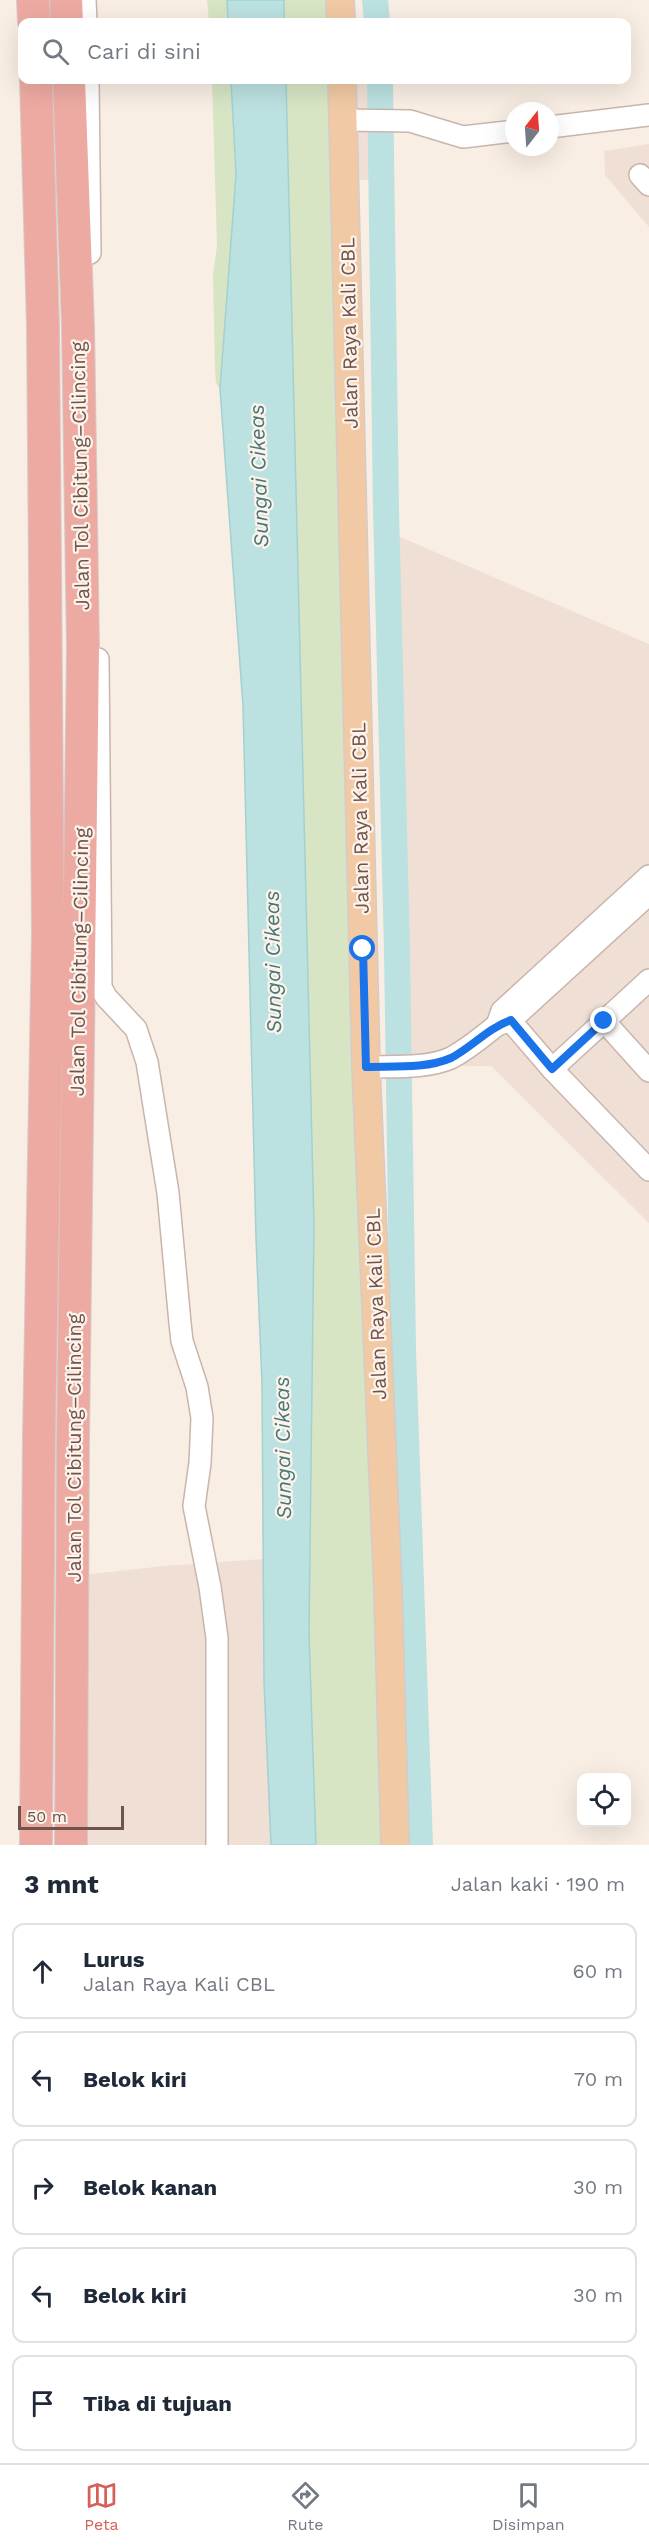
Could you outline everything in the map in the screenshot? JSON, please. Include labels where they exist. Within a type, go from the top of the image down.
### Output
[{"type":"highway","points":[[33,0],[34,18]]},
{"type":"highway","points":[[66,0],[66,18]]},
{"type":"highway","name":"Jalan Tol Cibitung–Cilincing","points":[[36,84],[43,326],[48,933],[36,1845]]},
{"type":"highway","name":"Jalan Tol Cibitung–Cilincing","points":[[69,84],[78,327],[82,648],[71,1845]]},
{"type":"main road","points":[[340,0],[341,18]]},
{"type":"main road","name":"Jalan Raya Kali CBL","points":[[342,84],[366,1067],[388,1592],[394,1845]]},
{"type":"street","points":[[85,0],[86,18]]},
{"type":"street","points":[[88,84],[101,987],[106,997],[136,1029],[147,1062],[168,1192],[180,1323],[197,1387],[202,1418],[200,1462],[194,1506],[210,1587],[217,1638],[217,1845]]},
{"type":"street","points":[[559,126],[649,115]]},
{"type":"street","points":[[343,120],[410,121],[463,137],[505,132]]},
{"type":"street","points":[[503,1019],[649,876]]},
{"type":"street","points":[[366,1067],[421,1065],[448,1059],[469,1047],[649,894]]},
{"type":"street","points":[[552,1069],[649,980]]},
{"type":"street","points":[[503,1019],[649,1170]]},
{"type":"street","points":[[604,1021],[649,1071]]},
{"type":"shaded area","points":[[330,84],[381,84],[383,101],[378,181],[339,178]]},
{"type":"shaded area","points":[[649,144],[649,227],[605,175],[604,151]]},
{"type":"shaded area","points":[[386,531],[649,644],[649,1223],[491,1066],[400,1066]]},
{"type":"shaded area","points":[[263,1559],[264,1682],[271,1845],[71,1845],[72,1576]]},
{"type":"green space","points":[[207,0],[227,0],[228,18],[209,18]]},
{"type":"green space","points":[[284,0],[340,0],[341,18],[284,18]]},
{"type":"green space","points":[[212,84],[231,84],[236,174],[220,389],[216,383],[215,370],[213,276],[217,245]]},
{"type":"green space","points":[[286,84],[342,84],[394,1845],[314,1845],[309,1641],[311,1094]]},
{"type":"water","points":[[227,0],[284,0],[284,18],[228,18]]},
{"type":"water","name":"Sungai Cikeas","points":[[231,84],[286,84],[314,1225],[309,1633],[316,1845],[271,1845],[264,1682],[262,1383],[256,1238],[243,706],[220,389],[236,174]]},
{"type":"waterway","points":[[375,0],[377,18]]},
{"type":"waterway","points":[[380,84],[403,1350],[420,1845]]},
{"type":"route","points":[[363,949],[366,1067],[421,1065],[448,1059],[469,1047],[497,1025],[511,1020],[552,1069],[604,1021]]}]
